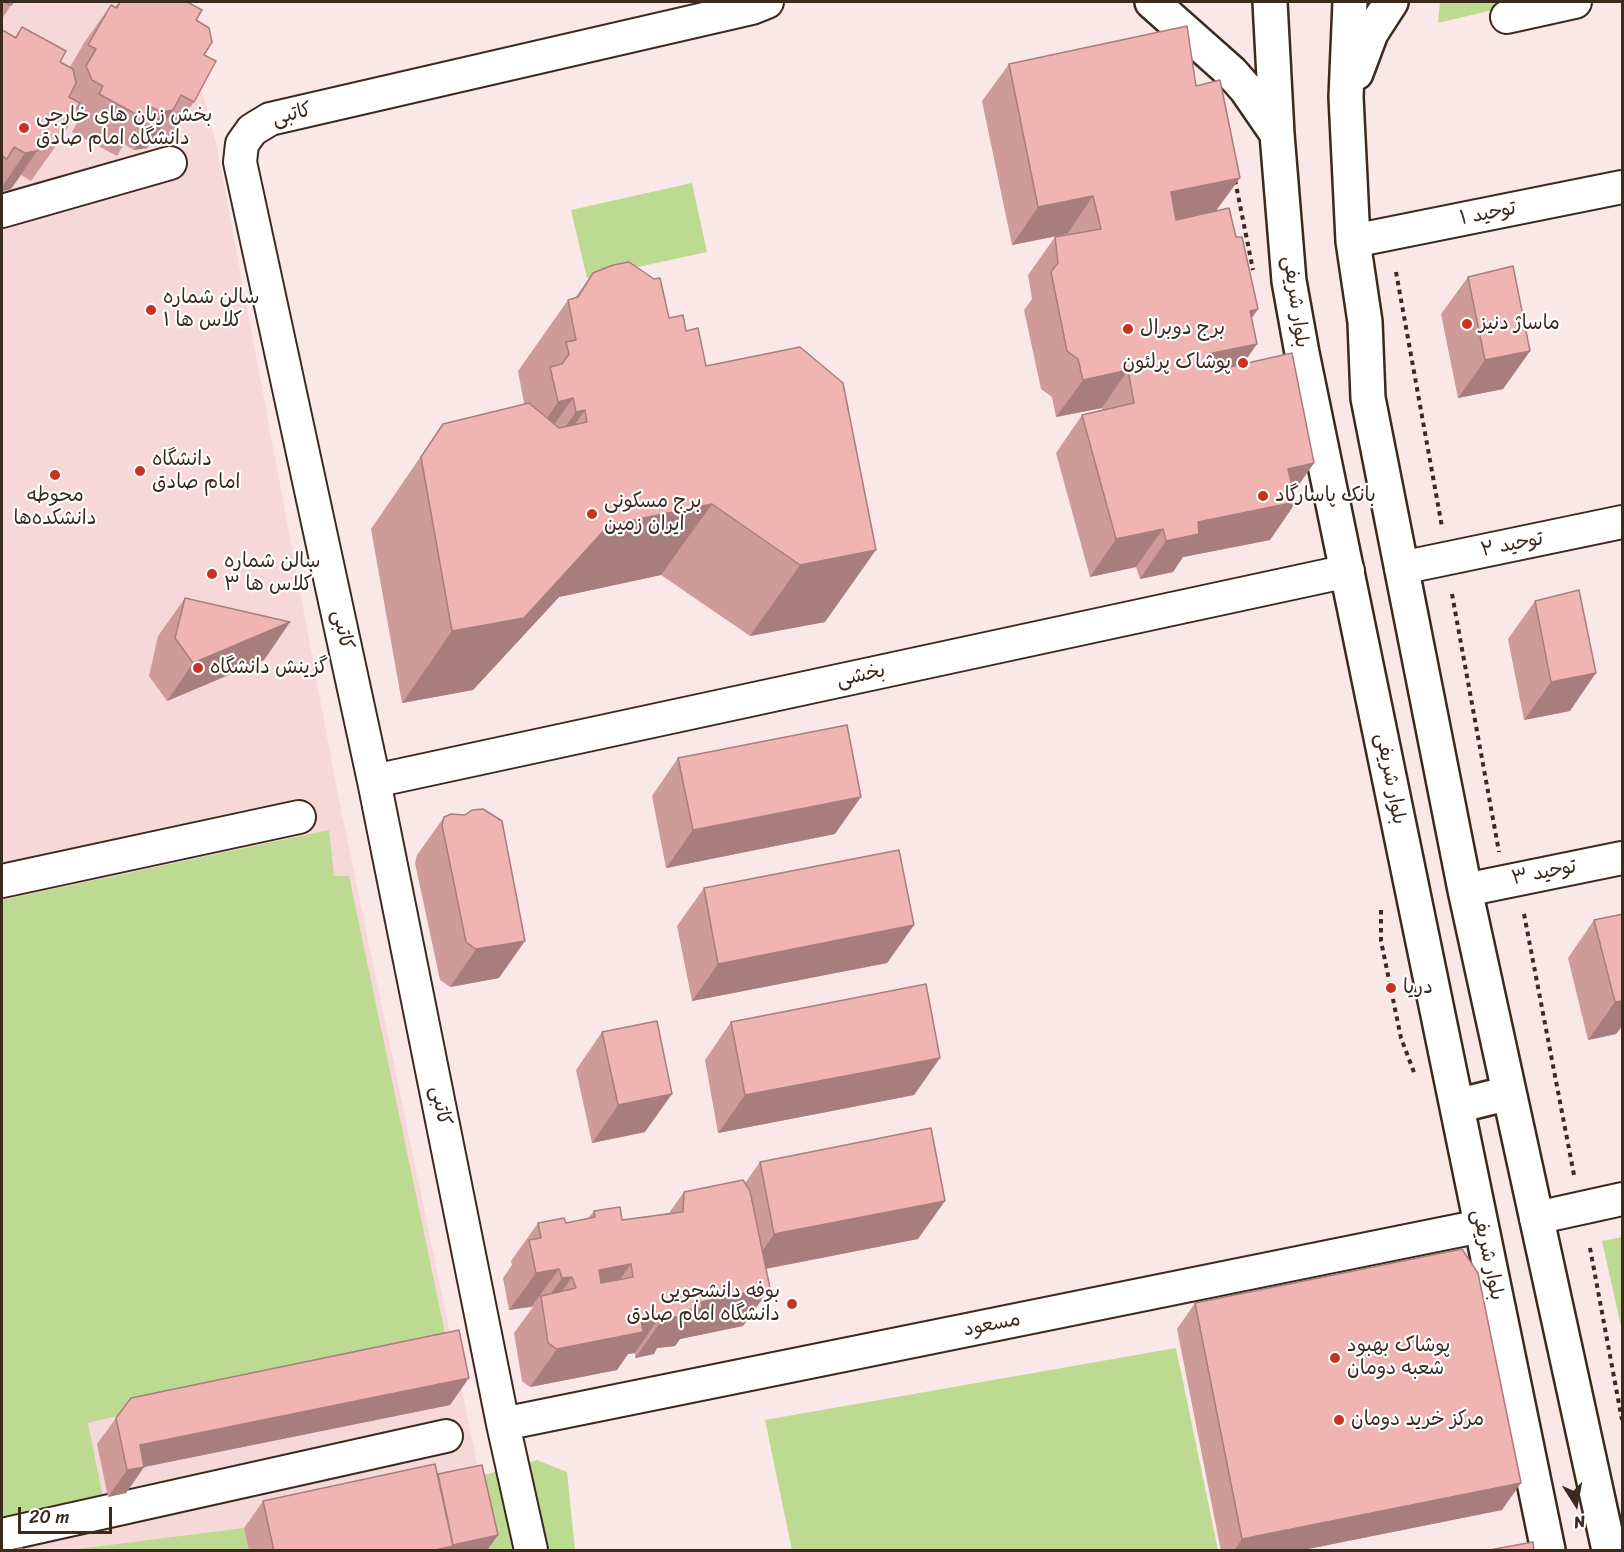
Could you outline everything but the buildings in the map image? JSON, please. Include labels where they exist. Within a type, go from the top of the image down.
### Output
[{"type":"main road","points":[[1152,2],[1231,72],[1246,89],[1277,134]]},
{"type":"main road","name":"بلوار شریفی","points":[[1270,2],[1277,134],[1289,281],[1548,1551]]},
{"type":"main road","points":[[1350,2],[1346,97],[1353,241],[1365,322],[1368,398],[1465,890],[1609,1551]]},
{"type":"main road","points":[[1346,97],[1371,33],[1391,2]]},
{"type":"main road","points":[[1457,1106],[1509,1093]]},
{"type":"street","name":"کاتبی","points":[[531,1551],[503,1424],[375,781],[240,162],[242,144],[252,130],[270,119],[752,8],[767,2]]},
{"type":"street","points":[[1507,18],[1575,2]]},
{"type":"street","points":[[2,211],[170,163]]},
{"type":"street","name":"توحید ۱","points":[[1353,241],[1623,186]]},
{"type":"street","name":"توحید ۲","points":[[1401,568],[1623,522]]},
{"type":"street","name":"بخشی","points":[[375,781],[1348,571]]},
{"type":"street","points":[[2,881],[299,818]]},
{"type":"street","name":"توحید ۳","points":[[1465,890],[1623,858]]},
{"type":"street","points":[[1536,1218],[1623,1199]]},
{"type":"street","name":"مسعود","points":[[503,1424],[1481,1226]]},
{"type":"street","points":[[2,1535],[446,1436]]},
{"type":"path","points":[[1396,272],[1442,531]]},
{"type":"path","points":[[1452,594],[1499,853]]},
{"type":"path","points":[[1524,914],[1574,1174]]},
{"type":"path","points":[[1590,1248],[1623,1419]]},
{"type":"shaded area","name":"دانشگاه امام صادق","points":[[2,2],[179,2],[217,147],[338,795],[495,1550],[2,1550]]},
{"type":"green space","points":[[1440,2],[1526,2],[1438,23]]},
{"type":"green space","points":[[692,183],[707,252],[587,278],[571,210]]},
{"type":"green space","points":[[329,830],[334,876],[349,876],[446,1338],[88,1423],[104,1502],[2,1521],[2,900]]},
{"type":"green space","points":[[1622,1237],[1622,1331],[1602,1241]]},
{"type":"green space","points":[[1176,1348],[1218,1550],[792,1550],[765,1420]]},
{"type":"green space","points":[[537,1460],[567,1472],[575,1550],[480,1550],[488,1548],[473,1478]]},
{"type":"green space","points":[[244,1528],[249,1550],[70,1550]]},
{"type":"place","name":"بخش زبان های خارجی دانشگاه امام صادق","points":[[24,128]]},
{"type":"place","name":"سالن شماره ۱ کلاس ها","points":[[151,310]]},
{"type":"place","name":"ماساژ دنیز","points":[[1467,324]]},
{"type":"place","name":"برج دوبرال","points":[[1128,329]]},
{"type":"place","name":"پوشاک پرلئون","points":[[1243,363]]},
{"type":"place","name":"دانشگاه امام صادق","points":[[140,471]]},
{"type":"place","name":"محوطه دانشکده‌ها","points":[[55,475]]},
{"type":"place","name":"بانک پاسارگاد","points":[[1263,496]]},
{"type":"place","name":"برج مسکونی ایران زمین","points":[[592,514]]},
{"type":"place","name":"سالن شماره ۳ کلاس ها","points":[[212,574]]},
{"type":"place","name":"گزینش دانشگاه","points":[[198,668]]},
{"type":"place","name":"دریا","points":[[1391,988]]},
{"type":"place","name":"بوفه دانشجویی دانشگاه امام صادق","points":[[792,1304]]},
{"type":"place","name":"پوشاک بهبود شعبه دومان","points":[[1335,1358]]},
{"type":"place","name":"مرکز خرید دومان","points":[[1339,1420]]}]
